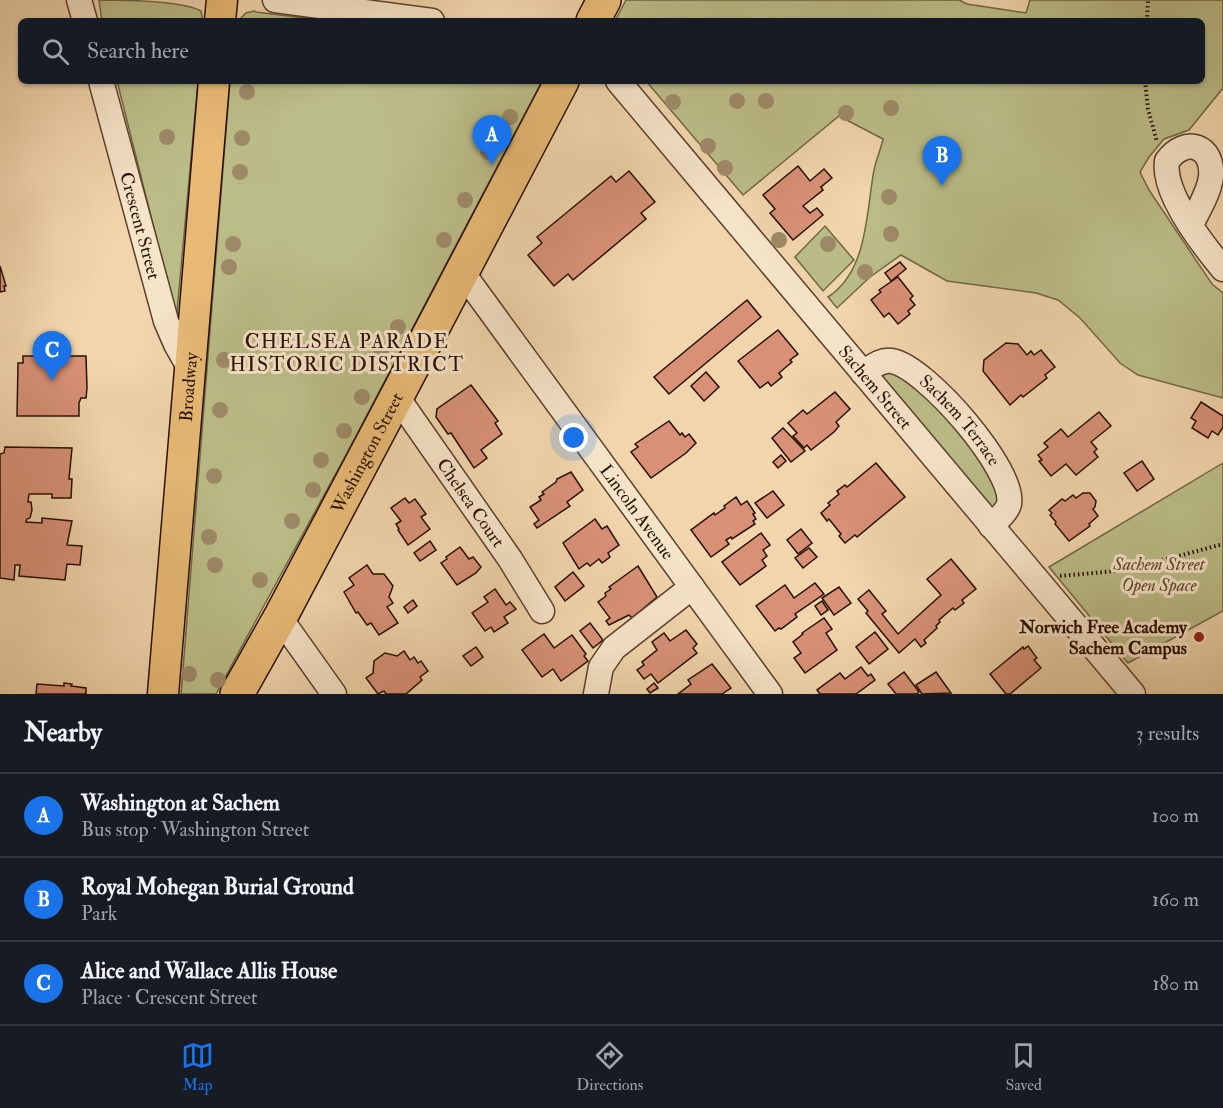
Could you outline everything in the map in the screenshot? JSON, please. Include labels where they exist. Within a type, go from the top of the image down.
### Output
[{"type":"highway","points":[[595,18],[604,0]]},
{"type":"highway","name":"Washington Street","points":[[237,694],[280,618],[560,84]]},
{"type":"main road","points":[[220,18],[222,0]]},
{"type":"main road","name":"Broadway","points":[[163,694],[214,84]]},
{"type":"street","points":[[79,0],[84,18]]},
{"type":"street","points":[[275,0],[410,18]]},
{"type":"street","name":"Crescent Street","points":[[102,84],[166,321],[189,367]]},
{"type":"street","name":"Sachem Street","points":[[621,84],[1133,694]]},
{"type":"street","points":[[1191,225],[1211,179],[1211,166],[1207,156],[1197,146],[1189,145],[1172,154],[1166,169],[1173,193],[1191,225],[1206,249],[1223,269]]},
{"type":"street","name":"Lincoln Avenue","points":[[462,272],[770,694]]},
{"type":"street","name":"Sachem Terrace","points":[[863,373],[882,361],[890,360],[900,363],[924,378],[950,403],[983,445],[1006,489],[1009,504],[992,526]]},
{"type":"street","name":"Chelsea Court","points":[[397,397],[510,559],[542,610]]},
{"type":"street","points":[[596,694],[601,667],[614,648],[692,587]]},
{"type":"street","points":[[280,618],[334,694]]},
{"type":"path","points":[[1146,18],[1148,0]]},
{"type":"path","points":[[1145,84],[1152,124],[1167,163]]},
{"type":"path","points":[[1052,576],[1127,570],[1223,543]]},
{"type":"green space","points":[[99,0],[152,1],[192,7],[201,11],[202,18],[102,18]]},
{"type":"green space","points":[[626,0],[959,0],[967,4],[1026,13],[1030,0],[1223,0],[1223,88],[1189,130],[1164,139],[1140,172],[1149,190],[1212,284],[1223,293],[1223,398],[1138,375],[1120,363],[1080,318],[1058,300],[1036,293],[947,281],[901,255],[870,277],[837,308],[828,297],[841,286],[858,257],[863,240],[874,170],[883,139],[839,116],[743,195],[649,84],[1205,84],[1205,18],[617,18]]},
{"type":"green space","points":[[254,11],[304,18],[241,18],[246,13]]},
{"type":"green space","points":[[118,84],[198,84],[177,312],[174,308]]},
{"type":"green space","points":[[230,84],[540,84],[348,451],[216,694],[181,694]]},
{"type":"green space","points":[[825,226],[854,260],[823,291],[795,257]]},
{"type":"green space","points":[[886,371],[911,380],[959,430],[989,471],[999,501],[995,511],[881,376]]},
{"type":"green space","name":"Sachem Street Open Space","points":[[1223,463],[1223,611],[1128,663],[1049,567]]},
{"type":"building","points":[[798,166],[810,181],[824,169],[832,178],[821,187],[823,190],[803,206],[810,213],[817,208],[823,215],[793,240],[770,213],[775,209],[763,195]]},
{"type":"building","points":[[629,171],[655,202],[641,213],[646,219],[573,280],[568,274],[554,286],[528,255],[542,243],[537,237],[611,176],[616,182]]},
{"type":"building","points":[[900,262],[906,269],[891,281],[885,273]]},
{"type":"building","points":[[0,266],[6,286],[4,286],[5,291],[0,292]]},
{"type":"building","points":[[898,277],[913,296],[910,299],[915,305],[908,311],[910,314],[898,324],[889,313],[884,317],[871,300],[881,292],[879,290]]},
{"type":"building","points":[[747,300],[761,317],[669,394],[654,377]]},
{"type":"building","points":[[778,330],[798,354],[779,373],[782,377],[771,386],[768,382],[760,388],[738,361]]},
{"type":"building","points":[[1006,343],[1018,344],[1027,355],[1031,351],[1034,355],[1041,350],[1055,367],[1045,375],[1047,378],[1010,405],[983,371],[984,360]]},
{"type":"building","points":[[23,356],[86,356],[86,398],[81,398],[79,403],[79,416],[17,416],[18,363],[23,363]]},
{"type":"building","points":[[706,372],[719,387],[704,401],[691,386]]},
{"type":"building","points":[[471,385],[498,421],[495,423],[502,434],[481,450],[487,458],[474,468],[451,433],[448,434],[436,417],[437,409]]},
{"type":"building","points":[[835,392],[850,409],[836,422],[839,426],[834,432],[811,450],[807,445],[804,448],[793,436],[797,433],[788,423],[803,410],[807,414]]},
{"type":"building","points":[[1201,402],[1223,416],[1223,427],[1218,435],[1212,431],[1208,438],[1192,428],[1196,421],[1191,418]]},
{"type":"building","points":[[1099,412],[1111,426],[1091,442],[1097,449],[1094,452],[1098,457],[1076,475],[1066,464],[1051,476],[1039,461],[1042,460],[1038,455],[1048,447],[1044,443],[1061,429],[1068,437]]},
{"type":"building","points":[[669,421],[680,435],[682,433],[685,437],[689,434],[696,443],[651,478],[631,452],[638,447],[635,444]]},
{"type":"building","points":[[783,428],[805,451],[791,462],[772,438]]},
{"type":"building","points":[[5,447],[72,448],[69,479],[72,479],[71,498],[52,498],[52,494],[29,494],[28,502],[31,502],[32,510],[26,522],[42,523],[42,518],[72,521],[67,545],[82,546],[80,565],[67,564],[65,580],[19,576],[20,565],[15,565],[14,580],[0,578],[0,454],[4,453]]},
{"type":"building","points":[[781,455],[786,461],[778,468],[773,462]]},
{"type":"building","points":[[1142,461],[1154,479],[1137,491],[1124,473]]},
{"type":"building","points":[[876,463],[905,497],[857,537],[855,535],[845,543],[829,519],[827,521],[821,513],[839,494],[837,491],[845,485],[847,487]]},
{"type":"building","points":[[571,472],[583,490],[567,502],[570,506],[537,528],[534,524],[539,520],[530,507],[541,500],[539,497],[544,494],[542,492],[557,479]]},
{"type":"building","points":[[773,491],[784,505],[767,518],[755,503]]},
{"type":"building","points":[[1083,493],[1090,493],[1096,501],[1093,509],[1098,516],[1089,524],[1090,526],[1069,541],[1055,524],[1049,510],[1062,499],[1065,501],[1073,495],[1076,498]]},
{"type":"building","points":[[736,497],[741,505],[747,501],[755,513],[753,514],[756,519],[753,521],[755,524],[732,539],[731,537],[726,540],[729,544],[711,557],[691,530],[725,508],[724,506]]},
{"type":"building","points":[[405,498],[409,503],[415,499],[426,514],[421,517],[430,529],[408,545],[396,524],[401,521],[391,508]]},
{"type":"building","points":[[595,519],[602,529],[607,526],[619,545],[608,553],[610,557],[602,563],[599,559],[590,566],[587,563],[579,569],[563,543]]},
{"type":"building","points":[[801,529],[812,543],[798,554],[787,540]]},
{"type":"building","points":[[761,533],[770,545],[763,550],[767,556],[762,560],[766,566],[740,585],[722,562]]},
{"type":"building","points":[[430,541],[436,550],[420,561],[414,553]]},
{"type":"building","points":[[460,547],[469,559],[473,557],[481,567],[457,585],[441,563]]},
{"type":"building","points":[[809,548],[817,557],[803,568],[795,558]]},
{"type":"building","points":[[951,559],[976,589],[962,600],[964,603],[955,610],[953,608],[939,620],[937,628],[924,640],[926,643],[921,647],[915,639],[899,653],[866,613],[868,611],[858,599],[869,590],[886,611],[882,614],[898,634],[941,595],[927,579]]},
{"type":"building","points":[[367,565],[373,574],[384,574],[393,586],[389,597],[393,603],[387,607],[398,623],[379,635],[371,623],[367,625],[358,612],[356,613],[344,592],[354,585],[349,578]]},
{"type":"building","points":[[638,566],[657,597],[632,618],[629,615],[609,625],[606,621],[610,618],[598,602],[606,596],[605,593],[611,589],[609,587]]},
{"type":"building","points":[[573,572],[584,586],[565,601],[555,587]]},
{"type":"building","points":[[815,583],[824,594],[795,614],[797,617],[781,629],[775,631],[756,606],[785,585],[794,598]]},
{"type":"building","points":[[839,587],[851,603],[834,615],[822,598]]},
{"type":"building","points":[[495,589],[506,605],[510,602],[516,609],[504,617],[508,623],[494,632],[491,627],[485,631],[472,613],[488,602],[484,597]]},
{"type":"building","points":[[413,600],[417,606],[408,613],[404,607]]},
{"type":"building","points":[[822,601],[828,610],[821,615],[815,606]]},
{"type":"building","points":[[824,618],[832,629],[826,633],[837,650],[805,673],[794,658],[801,653],[793,642]]},
{"type":"building","points":[[590,623],[603,640],[593,648],[580,631]]},
{"type":"building","points":[[686,630],[697,644],[693,648],[697,653],[658,683],[651,674],[644,679],[637,670],[644,665],[642,662],[657,650],[652,642],[664,633],[670,641]]},
{"type":"building","points":[[875,632],[888,649],[869,664],[856,647]]},
{"type":"building","points":[[544,634],[554,648],[572,635],[586,654],[584,656],[588,661],[561,681],[553,669],[542,677],[522,650]]},
{"type":"building","points":[[1028,646],[1037,658],[1034,660],[1041,668],[1010,694],[1006,694],[990,674],[1023,647],[1024,649]]},
{"type":"building","points":[[476,647],[483,657],[471,666],[463,656]]},
{"type":"building","points":[[404,651],[410,660],[414,657],[418,663],[421,661],[428,671],[420,677],[422,680],[406,694],[386,694],[384,691],[378,694],[366,678],[373,673],[374,661],[385,653],[397,656]]},
{"type":"building","points":[[712,664],[731,688],[722,694],[678,694],[691,684],[688,680]]},
{"type":"building","points":[[861,667],[868,676],[871,674],[875,680],[856,694],[820,694],[817,690],[840,673],[845,679]]},
{"type":"building","points":[[904,672],[919,692],[917,694],[896,694],[888,684]]},
{"type":"building","points":[[936,672],[951,693],[922,694],[916,685]]},
{"type":"building","points":[[64,683],[86,688],[86,694],[36,694],[37,684],[64,686]]},
{"type":"building","points":[[654,683],[658,688],[650,693],[647,689]]},
{"type":"place","name":"Washington at Sachem","points":[[492,165]]},
{"type":"place","name":"Royal Mohegan Burial Ground","points":[[942,186]]},
{"type":"place","name":"Alice and Wallace Allis House","points":[[52,381]]},
{"type":"place","name":"Norwich Free Academy Sachem Campus","points":[[1199,637]]},
{"type":"district","name":"CHELSEA PARADE HISTORIC DISTRICT","points":[[347,352]]}]
